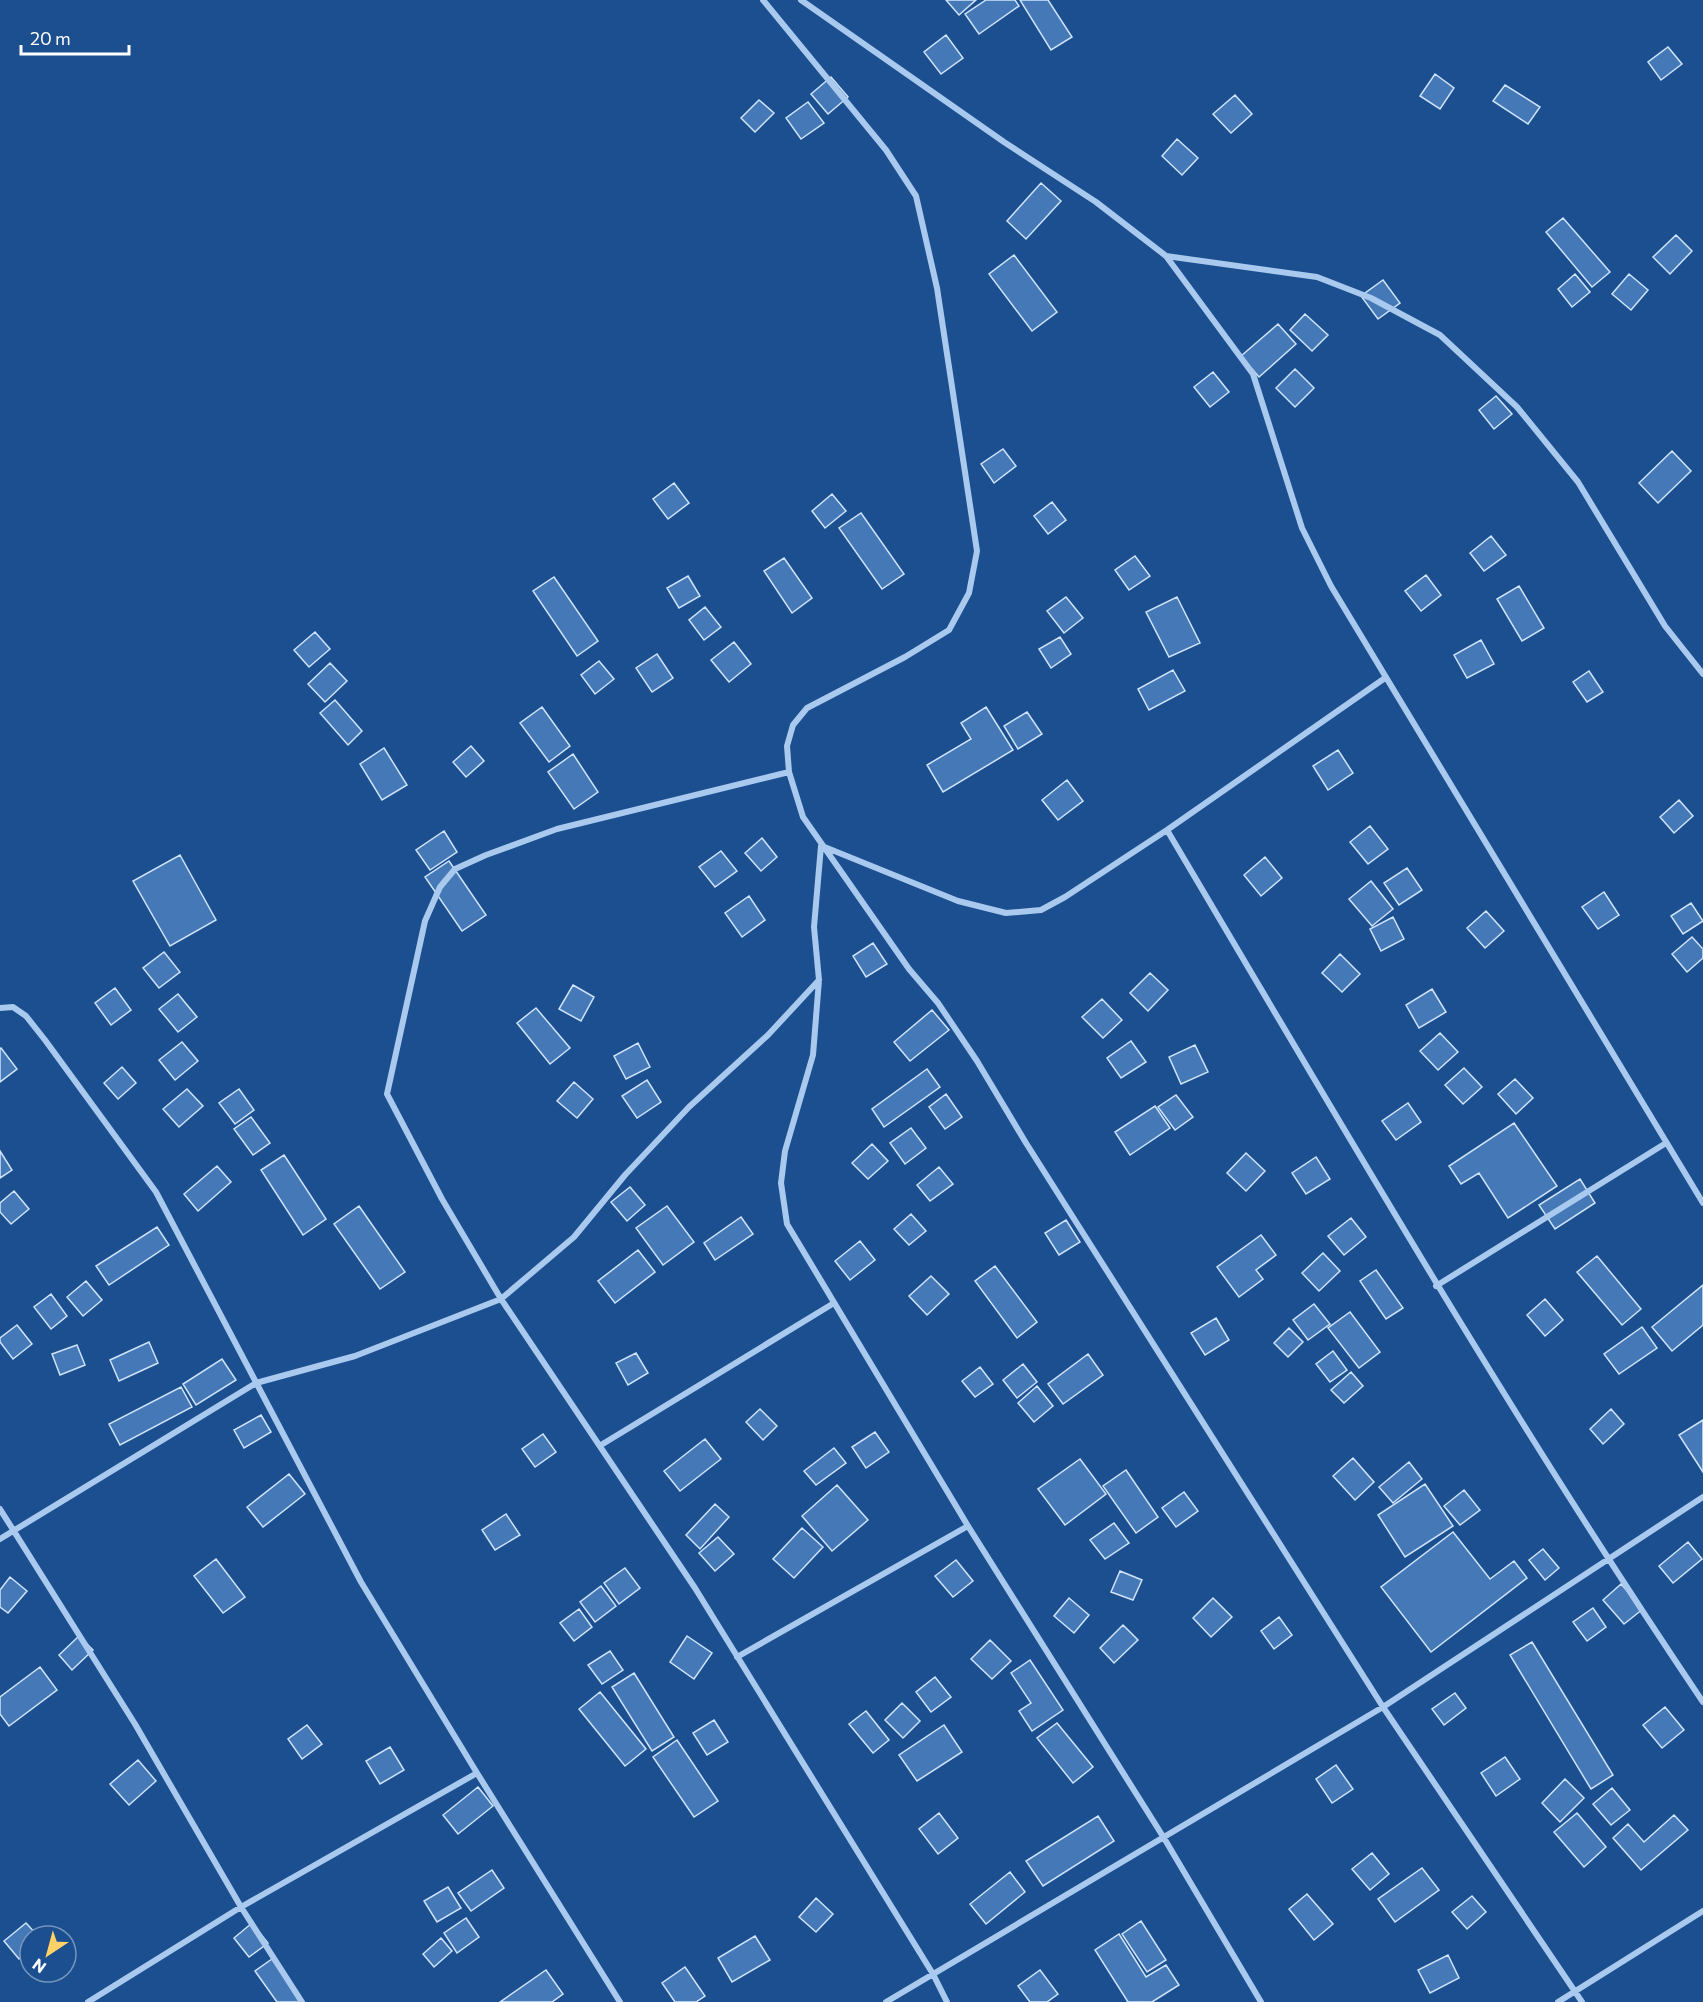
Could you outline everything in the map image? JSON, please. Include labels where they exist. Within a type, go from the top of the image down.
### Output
[{"type":"street","points":[[763,0],[886,150],[915,196],[937,288],[972,504],[977,551],[969,593],[949,630],[904,657],[807,708],[792,725],[787,746],[789,772],[804,817],[821,846],[977,1061],[1383,1707],[1582,2002]]},
{"type":"street","points":[[801,0],[1004,142],[1096,202],[1166,255],[1253,374],[1302,528],[1331,586],[1703,1203]]},
{"type":"street","points":[[1166,255],[1317,277],[1371,298],[1440,335],[1517,407],[1578,482],[1665,626],[1703,674]]},
{"type":"street","points":[[821,846],[958,901],[1006,913],[1041,909],[1167,830],[1385,678]]},
{"type":"street","points":[[789,772],[557,829],[455,869],[440,887],[425,921],[387,1094],[442,1199],[501,1299],[601,1445],[737,1657],[933,1974],[947,2002]]},
{"type":"street","points":[[1167,830],[1436,1287],[1607,1560],[1703,1702]]},
{"type":"street","points":[[821,846],[814,927],[819,980],[813,1055],[785,1151],[781,1183],[782,1203],[787,1224],[968,1526],[1164,1838],[1261,2002]]},
{"type":"street","points":[[0,1539],[256,1383],[355,1356],[501,1299],[574,1237],[625,1175],[689,1107],[768,1035],[819,980]]},
{"type":"street","points":[[0,1008],[13,1007],[26,1016],[156,1192],[361,1581],[477,1773],[620,2002]]},
{"type":"street","points":[[1436,1287],[1666,1143]]},
{"type":"street","points":[[601,1445],[834,1303]]},
{"type":"street","points":[[886,2002],[1383,1707],[1703,1497]]},
{"type":"street","points":[[0,1509],[135,1724],[241,1907],[302,2002]]},
{"type":"street","points":[[737,1657],[968,1526]]},
{"type":"street","points":[[88,2002],[241,1907],[477,1773]]},
{"type":"street","points":[[1558,2002],[1703,1911]]},
{"type":"building","points":[[946,0],[976,0],[959,15]]},
{"type":"building","points":[[986,0],[1015,0],[1019,6],[979,34],[965,14]]},
{"type":"building","points":[[1020,0],[1048,0],[1072,37],[1051,50]]},
{"type":"building","points":[[946,35],[963,58],[941,74],[924,52]]},
{"type":"building","points":[[1668,47],[1682,64],[1661,80],[1648,62]]},
{"type":"building","points":[[1435,74],[1454,88],[1440,109],[1420,96]]},
{"type":"building","points":[[831,77],[848,97],[828,114],[811,94]]},
{"type":"building","points":[[1505,85],[1540,107],[1528,124],[1493,101]]},
{"type":"building","points":[[1235,95],[1252,114],[1231,133],[1213,114]]},
{"type":"building","points":[[759,100],[774,113],[755,132],[741,118]]},
{"type":"building","points":[[808,102],[824,123],[801,139],[786,118]]},
{"type":"building","points":[[1177,139],[1198,158],[1182,175],[1162,156]]},
{"type":"building","points":[[1041,183],[1061,201],[1026,239],[1007,221]]},
{"type":"building","points":[[1563,218],[1610,272],[1592,287],[1546,232]]},
{"type":"building","points":[[1676,235],[1692,251],[1670,274],[1653,257]]},
{"type":"building","points":[[1014,255],[1057,312],[1032,331],[989,274]]},
{"type":"building","points":[[1575,274],[1590,292],[1572,307],[1558,289]]},
{"type":"building","points":[[1629,274],[1648,290],[1631,310],[1612,294]]},
{"type":"building","points":[[1383,280],[1400,303],[1378,319],[1361,296]]},
{"type":"building","points":[[1305,314],[1328,335],[1312,351],[1290,330]]},
{"type":"building","points":[[1278,324],[1296,344],[1259,377],[1241,356]]},
{"type":"building","points":[[1295,369],[1314,388],[1295,407],[1276,388]]},
{"type":"building","points":[[1213,372],[1229,392],[1210,407],[1194,387]]},
{"type":"building","points":[[1496,396],[1512,414],[1494,429],[1479,410]]},
{"type":"building","points":[[1003,449],[1016,466],[994,483],[981,464]]},
{"type":"building","points":[[1672,451],[1691,471],[1658,503],[1639,483]]},
{"type":"building","points":[[674,483],[689,503],[668,519],[653,499]]},
{"type":"building","points":[[832,494],[846,511],[825,528],[812,511]]},
{"type":"building","points":[[1052,502],[1066,520],[1048,534],[1034,516]]},
{"type":"building","points":[[861,513],[904,574],[882,589],[839,528]]},
{"type":"building","points":[[1491,536],[1506,555],[1484,571],[1470,553]]},
{"type":"building","points":[[1135,556],[1150,576],[1129,590],[1115,570]]},
{"type":"building","points":[[784,558],[812,598],[792,613],[764,571]]},
{"type":"building","points":[[1426,575],[1441,595],[1421,611],[1405,591]]},
{"type":"building","points":[[688,576],[700,596],[679,608],[667,588]]},
{"type":"building","points":[[554,577],[598,641],[577,656],[533,591]]},
{"type":"building","points":[[1519,586],[1544,628],[1522,641],[1497,599]]},
{"type":"building","points":[[1066,597],[1083,618],[1064,633],[1047,611]]},
{"type":"building","points":[[1177,597],[1200,643],[1169,657],[1146,612]]},
{"type":"building","points":[[705,607],[721,627],[704,640],[689,620]]},
{"type":"building","points":[[315,632],[330,649],[309,667],[294,650]]},
{"type":"building","points":[[1060,637],[1071,654],[1051,668],[1039,649]]},
{"type":"building","points":[[1481,640],[1494,664],[1467,678],[1454,655]]},
{"type":"building","points":[[734,642],[751,664],[729,682],[711,660]]},
{"type":"building","points":[[657,654],[673,678],[652,692],[636,668]]},
{"type":"building","points":[[599,661],[614,679],[595,694],[581,675]]},
{"type":"building","points":[[330,663],[347,681],[325,702],[308,684]]},
{"type":"building","points":[[1173,670],[1185,691],[1149,710],[1138,689]]},
{"type":"building","points":[[1589,671],[1603,692],[1587,702],[1573,682]]},
{"type":"building","points":[[335,700],[362,731],[348,745],[320,713]]},
{"type":"building","points":[[542,707],[570,746],[549,762],[520,723]]},
{"type":"building","points":[[986,707],[1013,750],[943,792],[927,765],[971,739],[961,723]]},
{"type":"building","points":[[1027,712],[1042,734],[1018,749],[1004,726]]},
{"type":"building","points":[[471,746],[484,761],[466,777],[453,762]]},
{"type":"building","points":[[384,748],[407,785],[382,800],[360,764]]},
{"type":"building","points":[[1338,750],[1353,773],[1328,790],[1313,766]]},
{"type":"building","points":[[573,754],[598,792],[574,809],[548,772]]},
{"type":"building","points":[[1067,780],[1083,801],[1058,820],[1042,800]]},
{"type":"building","points":[[1679,800],[1693,816],[1674,833],[1660,817]]},
{"type":"building","points":[[1370,826],[1388,849],[1368,864],[1350,842]]},
{"type":"building","points":[[444,831],[457,852],[430,870],[416,850]]},
{"type":"building","points":[[762,838],[777,857],[761,871],[745,853]]},
{"type":"building","points":[[721,851],[737,871],[715,887],[699,867]]},
{"type":"building","points":[[180,855],[216,920],[170,946],[133,881]]},
{"type":"building","points":[[1265,857],[1282,878],[1261,896],[1244,875]]},
{"type":"building","points":[[449,861],[486,915],[462,931],[425,877]]},
{"type":"building","points":[[1407,868],[1422,890],[1399,905],[1384,883]]},
{"type":"building","points":[[1371,881],[1393,909],[1372,926],[1349,899]]},
{"type":"building","points":[[1604,892],[1619,915],[1598,929],[1582,907]]},
{"type":"building","points":[[749,896],[765,920],[742,937],[725,913]]},
{"type":"building","points":[[1691,903],[1703,921],[1683,934],[1671,916]]},
{"type":"building","points":[[1486,911],[1504,931],[1485,948],[1467,928]]},
{"type":"building","points":[[1393,917],[1404,939],[1381,951],[1370,929]]},
{"type":"building","points":[[1692,937],[1703,949],[1703,958],[1687,972],[1672,954]]},
{"type":"building","points":[[873,943],[887,964],[866,977],[853,956]]},
{"type":"building","points":[[164,952],[180,972],[159,988],[143,968]]},
{"type":"building","points":[[1340,954],[1360,974],[1342,992],[1322,973]]},
{"type":"building","points":[[1150,973],[1168,990],[1148,1011],[1130,993]]},
{"type":"building","points":[[573,985],[594,997],[581,1021],[559,1009]]},
{"type":"building","points":[[115,988],[131,1010],[111,1025],[95,1003]]},
{"type":"building","points":[[1432,989],[1446,1012],[1419,1028],[1406,1005]]},
{"type":"building","points":[[178,994],[197,1017],[178,1032],[159,1009]]},
{"type":"building","points":[[1102,999],[1122,1020],[1103,1038],[1082,1017]]},
{"type":"building","points":[[536,1008],[570,1048],[550,1064],[517,1023]]},
{"type":"building","points":[[932,1010],[949,1030],[910,1061],[894,1042]]},
{"type":"building","points":[[1440,1033],[1458,1052],[1438,1070],[1420,1051]]},
{"type":"building","points":[[1131,1041],[1146,1062],[1121,1078],[1107,1058]]},
{"type":"building","points":[[182,1042],[198,1061],[175,1080],[159,1060]]},
{"type":"building","points":[[638,1043],[650,1067],[626,1079],[614,1056]]},
{"type":"building","points":[[1195,1045],[1208,1072],[1181,1084],[1169,1057]]},
{"type":"building","points":[[0,1049],[17,1069],[0,1082]]},
{"type":"building","points":[[122,1067],[136,1083],[118,1099],[104,1083]]},
{"type":"building","points":[[1464,1068],[1482,1087],[1463,1104],[1445,1085]]},
{"type":"building","points":[[927,1069],[940,1087],[884,1127],[872,1109]]},
{"type":"building","points":[[1515,1079],[1533,1098],[1516,1114],[1498,1094]]},
{"type":"building","points":[[647,1080],[661,1102],[637,1118],[622,1096]]},
{"type":"building","points":[[574,1082],[593,1099],[577,1118],[557,1101]]},
{"type":"building","points":[[187,1089],[203,1106],[179,1127],[163,1109]]},
{"type":"building","points":[[239,1089],[254,1110],[235,1124],[219,1103]]},
{"type":"building","points":[[946,1094],[962,1117],[945,1129],[929,1107]]},
{"type":"building","points":[[1176,1095],[1193,1117],[1175,1130],[1158,1107]]},
{"type":"building","points":[[1408,1103],[1421,1122],[1396,1140],[1382,1121]]},
{"type":"building","points":[[1155,1106],[1170,1128],[1130,1155],[1115,1132]]},
{"type":"building","points":[[251,1117],[270,1143],[253,1155],[234,1129]]},
{"type":"building","points":[[1514,1123],[1557,1186],[1508,1218],[1479,1173],[1461,1184],[1449,1166]]},
{"type":"building","points":[[911,1128],[926,1148],[905,1164],[890,1143]]},
{"type":"building","points":[[872,1144],[888,1161],[868,1179],[852,1163]]},
{"type":"building","points":[[0,1151],[12,1170],[0,1178]]},
{"type":"building","points":[[1246,1153],[1265,1171],[1246,1191],[1227,1173]]},
{"type":"building","points":[[284,1155],[326,1219],[303,1235],[261,1170]]},
{"type":"building","points":[[1316,1157],[1330,1179],[1306,1194],[1292,1173]]},
{"type":"building","points":[[217,1166],[231,1182],[198,1211],[184,1194]]},
{"type":"building","points":[[939,1167],[953,1184],[930,1201],[917,1185]]},
{"type":"building","points":[[1580,1179],[1595,1203],[1555,1229],[1539,1205]]},
{"type":"building","points":[[630,1187],[645,1205],[627,1221],[611,1202]]},
{"type":"building","points":[[14,1191],[29,1209],[11,1224],[0,1212],[0,1203]]},
{"type":"building","points":[[359,1206],[405,1272],[380,1289],[334,1224]]},
{"type":"building","points":[[667,1206],[694,1242],[663,1265],[636,1228]]},
{"type":"building","points":[[911,1214],[926,1231],[909,1245],[894,1229]]},
{"type":"building","points":[[741,1217],[753,1234],[715,1260],[704,1243]]},
{"type":"building","points":[[1351,1218],[1366,1237],[1344,1255],[1328,1236]]},
{"type":"building","points":[[1066,1220],[1080,1242],[1059,1255],[1045,1233]]},
{"type":"building","points":[[157,1227],[169,1245],[109,1285],[96,1266]]},
{"type":"building","points":[[1261,1235],[1276,1255],[1256,1270],[1263,1279],[1239,1297],[1217,1267]]},
{"type":"building","points":[[860,1241],[875,1260],[850,1280],[835,1261]]},
{"type":"building","points":[[638,1250],[655,1272],[615,1303],[598,1281]]},
{"type":"building","points":[[1323,1253],[1340,1271],[1319,1291],[1302,1273]]},
{"type":"building","points":[[1597,1256],[1641,1309],[1622,1325],[1577,1272]]},
{"type":"building","points":[[995,1266],[1037,1322],[1017,1338],[975,1281]]},
{"type":"building","points":[[1376,1270],[1403,1308],[1386,1319],[1360,1281]]},
{"type":"building","points":[[931,1276],[949,1294],[927,1315],[909,1296]]},
{"type":"building","points":[[86,1281],[102,1300],[83,1316],[67,1297]]},
{"type":"building","points":[[1703,1285],[1703,1325],[1672,1351],[1652,1327]]},
{"type":"building","points":[[51,1294],[67,1316],[51,1329],[34,1307]]},
{"type":"building","points":[[1545,1299],[1563,1320],[1545,1336],[1527,1315]]},
{"type":"building","points":[[1314,1304],[1330,1324],[1308,1340],[1293,1320]]},
{"type":"building","points":[[1350,1312],[1380,1352],[1359,1368],[1328,1328]]},
{"type":"building","points":[[1216,1318],[1229,1340],[1205,1355],[1191,1333]]},
{"type":"building","points":[[17,1325],[32,1344],[13,1359],[0,1342],[0,1338]]},
{"type":"building","points":[[1642,1327],[1657,1348],[1619,1374],[1604,1354]]},
{"type":"building","points":[[1289,1328],[1303,1342],[1288,1357],[1274,1343]]},
{"type":"building","points":[[149,1342],[158,1363],[119,1381],[110,1360]]},
{"type":"building","points":[[77,1345],[85,1365],[60,1375],[52,1354]]},
{"type":"building","points":[[1333,1351],[1347,1370],[1330,1382],[1316,1364]]},
{"type":"building","points":[[636,1353],[648,1373],[628,1385],[616,1363]]},
{"type":"building","points":[[1088,1354],[1103,1375],[1063,1404],[1048,1384]]},
{"type":"building","points":[[222,1359],[236,1380],[196,1405],[183,1384]]},
{"type":"building","points":[[1023,1364],[1037,1382],[1017,1398],[1003,1380]]},
{"type":"building","points":[[980,1367],[993,1384],[975,1397],[962,1381]]},
{"type":"building","points":[[1351,1372],[1363,1386],[1344,1403],[1331,1390]]},
{"type":"building","points":[[1037,1386],[1053,1406],[1034,1422],[1018,1403]]},
{"type":"building","points":[[181,1387],[192,1407],[120,1445],[109,1424]]},
{"type":"building","points":[[760,1409],[777,1426],[763,1440],[746,1422]]},
{"type":"building","points":[[1611,1409],[1624,1424],[1603,1444],[1590,1429]]},
{"type":"building","points":[[261,1415],[271,1432],[244,1448],[234,1430]]},
{"type":"building","points":[[1703,1420],[1703,1472],[1679,1435]]},
{"type":"building","points":[[875,1432],[889,1452],[866,1468],[852,1447]]},
{"type":"building","points":[[543,1434],[556,1452],[535,1467],[522,1449]]},
{"type":"building","points":[[705,1439],[721,1459],[680,1491],[664,1471]]},
{"type":"building","points":[[834,1448],[846,1463],[816,1485],[804,1471]]},
{"type":"building","points":[[1353,1458],[1374,1482],[1355,1500],[1333,1476]]},
{"type":"building","points":[[1080,1459],[1106,1494],[1065,1525],[1038,1489]]},
{"type":"building","points":[[1409,1462],[1422,1479],[1393,1503],[1379,1487]]},
{"type":"building","points":[[1126,1470],[1158,1517],[1136,1533],[1103,1486]]},
{"type":"building","points":[[289,1474],[305,1494],[263,1527],[247,1507]]},
{"type":"building","points":[[1425,1484],[1453,1526],[1405,1557],[1378,1515]]},
{"type":"building","points":[[837,1485],[868,1520],[832,1551],[802,1516]]},
{"type":"building","points":[[1464,1490],[1480,1510],[1460,1525],[1444,1506]]},
{"type":"building","points":[[1184,1492],[1198,1511],[1176,1527],[1162,1508]]},
{"type":"building","points":[[715,1504],[729,1517],[700,1549],[686,1535]]},
{"type":"building","points":[[506,1514],[520,1535],[495,1550],[482,1530]]},
{"type":"building","points":[[1114,1523],[1129,1543],[1105,1559],[1090,1540]]},
{"type":"building","points":[[802,1528],[823,1547],[794,1578],[773,1559]]},
{"type":"building","points":[[1453,1532],[1490,1579],[1514,1561],[1527,1578],[1431,1652],[1381,1587]]},
{"type":"building","points":[[718,1537],[734,1554],[715,1571],[699,1553]]},
{"type":"building","points":[[1688,1542],[1702,1559],[1673,1583],[1659,1566]]},
{"type":"building","points":[[1543,1549],[1559,1568],[1545,1580],[1529,1560]]},
{"type":"building","points":[[216,1559],[245,1597],[223,1613],[194,1576]]},
{"type":"building","points":[[956,1560],[973,1581],[953,1597],[935,1576]]},
{"type":"building","points":[[625,1568],[640,1588],[619,1604],[604,1583]]},
{"type":"building","points":[[1120,1571],[1142,1580],[1133,1600],[1111,1592]]},
{"type":"building","points":[[10,1577],[27,1591],[8,1613],[0,1607],[0,1590]]},
{"type":"building","points":[[1621,1584],[1643,1609],[1624,1624],[1603,1600]]},
{"type":"building","points":[[601,1586],[616,1606],[595,1622],[580,1602]]},
{"type":"building","points":[[1069,1598],[1089,1615],[1074,1633],[1054,1616]]},
{"type":"building","points":[[1213,1598],[1232,1617],[1211,1637],[1193,1618]]},
{"type":"building","points":[[1593,1608],[1606,1627],[1587,1641],[1573,1622]]},
{"type":"building","points":[[579,1609],[592,1627],[574,1641],[560,1623]]},
{"type":"building","points":[[1279,1617],[1292,1635],[1274,1649],[1261,1631]]},
{"type":"building","points":[[1123,1625],[1138,1640],[1114,1663],[1100,1648]]},
{"type":"building","points":[[79,1636],[93,1650],[72,1670],[59,1655]]},
{"type":"building","points":[[687,1636],[712,1653],[694,1679],[670,1662]]},
{"type":"building","points":[[990,1640],[1011,1661],[992,1679],[971,1659]]},
{"type":"building","points":[[1532,1642],[1613,1775],[1591,1789],[1510,1655]]},
{"type":"building","points":[[610,1651],[623,1670],[602,1684],[588,1665]]},
{"type":"building","points":[[1030,1660],[1063,1710],[1032,1731],[1019,1711],[1031,1703],[1011,1673]]},
{"type":"building","points":[[40,1667],[57,1690],[9,1726],[0,1714],[0,1697]]},
{"type":"building","points":[[634,1673],[674,1737],[652,1751],[612,1687]]},
{"type":"building","points":[[935,1677],[951,1697],[931,1712],[916,1692]]},
{"type":"building","points":[[600,1692],[646,1749],[625,1766],[579,1709]]},
{"type":"building","points":[[1455,1693],[1466,1708],[1444,1725],[1432,1709]]},
{"type":"building","points":[[902,1703],[920,1721],[903,1738],[885,1720]]},
{"type":"building","points":[[1665,1707],[1684,1730],[1662,1748],[1643,1725]]},
{"type":"building","points":[[866,1711],[889,1740],[873,1753],[849,1724]]},
{"type":"building","points":[[714,1720],[728,1742],[707,1755],[693,1733]]},
{"type":"building","points":[[1057,1723],[1093,1767],[1073,1783],[1037,1738]]},
{"type":"building","points":[[307,1725],[322,1744],[302,1759],[288,1739]]},
{"type":"building","points":[[944,1725],[962,1752],[917,1781],[899,1755]]},
{"type":"building","points":[[677,1740],[718,1801],[694,1817],[653,1757]]},
{"type":"building","points":[[390,1747],[404,1770],[380,1784],[366,1761]]},
{"type":"building","points":[[1505,1757],[1520,1779],[1496,1796],[1481,1773]]},
{"type":"building","points":[[138,1760],[156,1781],[129,1805],[110,1784]]},
{"type":"building","points":[[1336,1765],[1353,1789],[1332,1803],[1316,1779]]},
{"type":"building","points":[[1565,1779],[1584,1798],[1560,1822],[1542,1803]]},
{"type":"building","points":[[478,1787],[493,1806],[458,1834],[443,1815]]},
{"type":"building","points":[[1612,1788],[1630,1810],[1611,1825],[1593,1804]]},
{"type":"building","points":[[939,1813],[958,1838],[938,1854],[919,1829]]},
{"type":"building","points":[[1577,1813],[1606,1847],[1584,1867],[1554,1832]]},
{"type":"building","points":[[1674,1815],[1688,1830],[1641,1870],[1613,1838],[1628,1824],[1644,1842]]},
{"type":"building","points":[[1098,1816],[1114,1841],[1043,1886],[1026,1861]]},
{"type":"building","points":[[1372,1853],[1389,1874],[1370,1890],[1352,1869]]},
{"type":"building","points":[[1422,1868],[1439,1890],[1395,1922],[1378,1899]]},
{"type":"building","points":[[492,1870],[504,1888],[471,1911],[458,1893]]},
{"type":"building","points":[[1010,1872],[1025,1892],[986,1924],[970,1904]]},
{"type":"building","points":[[448,1887],[461,1908],[437,1922],[424,1901]]},
{"type":"building","points":[[1307,1894],[1333,1924],[1314,1940],[1289,1909]]},
{"type":"building","points":[[1472,1896],[1486,1912],[1467,1929],[1452,1912]]},
{"type":"building","points":[[816,1898],[833,1914],[816,1932],[799,1917]]},
{"type":"building","points":[[466,1918],[479,1937],[457,1953],[444,1933]]},
{"type":"building","points":[[1141,1921],[1166,1960],[1147,1972],[1122,1934]]},
{"type":"building","points":[[252,1923],[268,1943],[249,1957],[234,1938]]},
{"type":"building","points":[[18,1930],[18,1958],[4,1941]]},
{"type":"building","points":[[1119,1934],[1146,1977],[1166,1965],[1179,1985],[1152,2002],[1128,2002],[1095,1950]]},
{"type":"building","points":[[755,1936],[770,1960],[732,1982],[718,1958]]},
{"type":"building","points":[[441,1938],[452,1951],[434,1967],[423,1954]]},
{"type":"building","points":[[1448,1955],[1459,1978],[1430,1993],[1418,1970]]},
{"type":"building","points":[[272,1959],[304,2002],[277,2002],[255,1971]]},
{"type":"building","points":[[685,1967],[705,1996],[696,2002],[675,2002],[662,1983]]},
{"type":"building","points":[[546,1970],[563,1994],[552,2002],[500,2002]]},
{"type":"building","points":[[1040,1970],[1058,1994],[1047,2002],[1030,2002],[1018,1986]]}]
